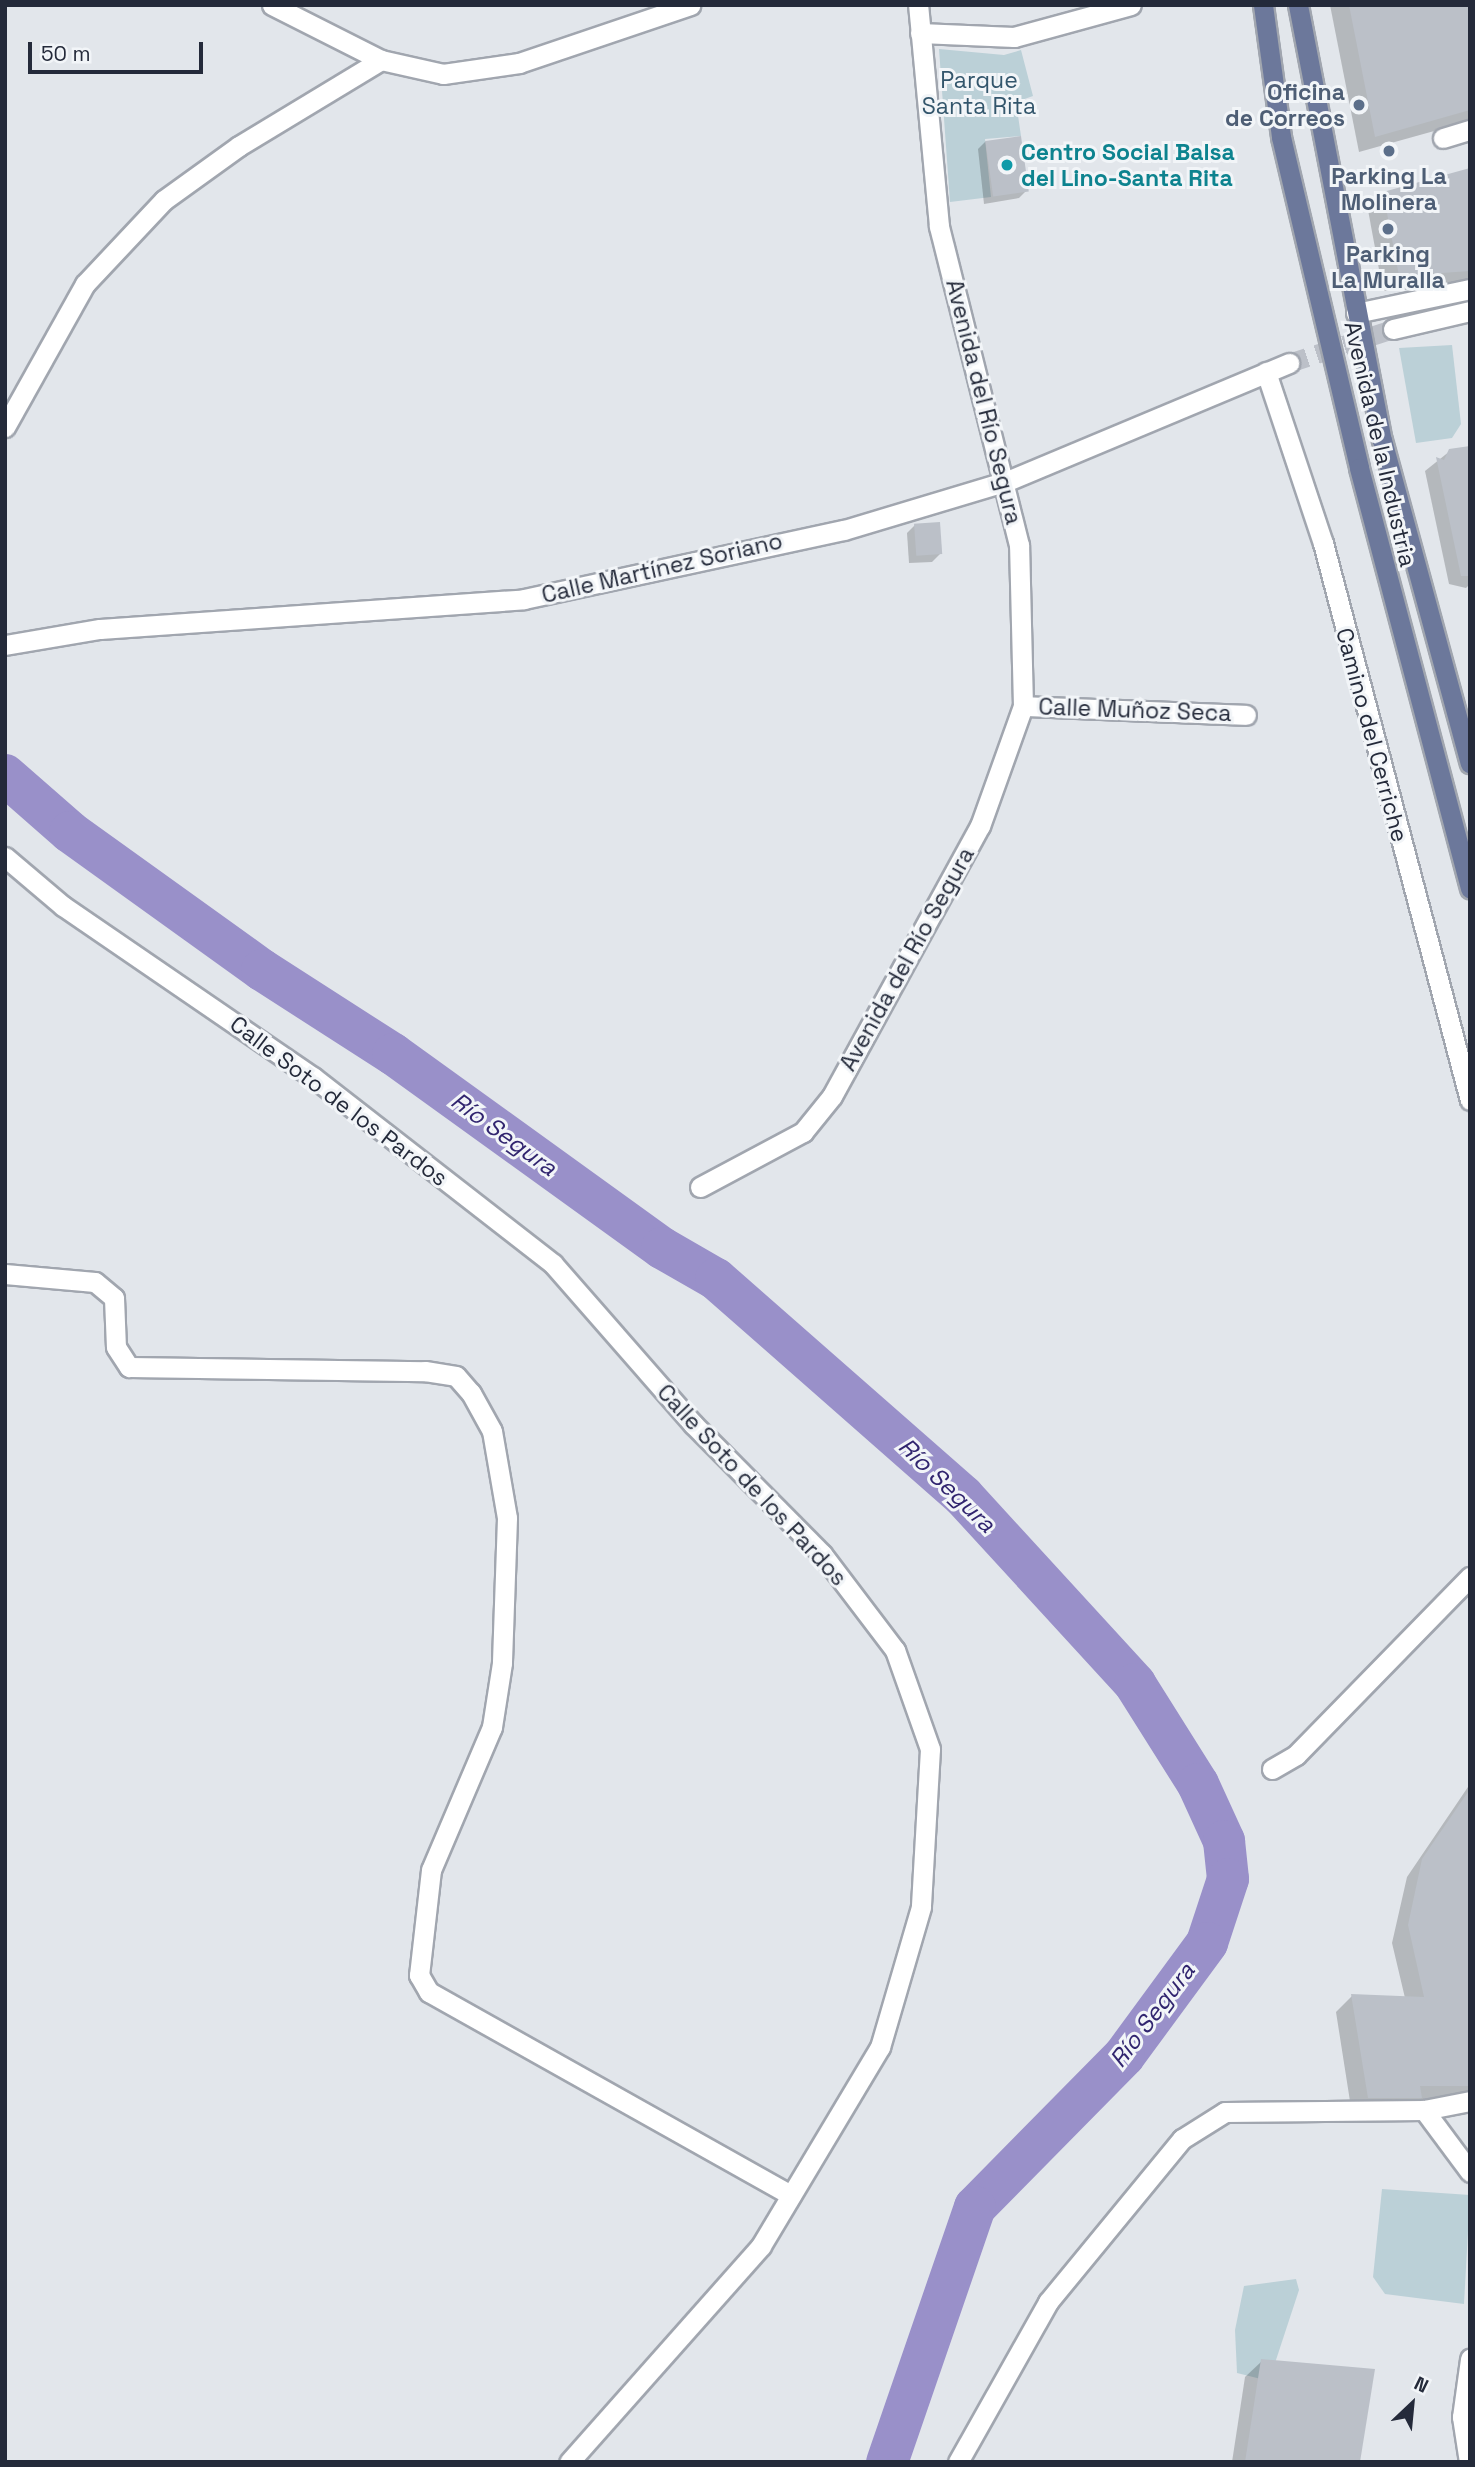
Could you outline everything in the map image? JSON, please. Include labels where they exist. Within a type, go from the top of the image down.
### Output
[{"type":"main road","name":"Avenida de la Industria","points":[[1263,5],[1281,138],[1359,468],[1470,889]]},
{"type":"main road","name":"Avenida de la Industria","points":[[1298,5],[1382,440],[1470,763]]},
{"type":"street","points":[[272,5],[381,60],[443,74],[479,72],[690,5]]},
{"type":"street","name":"Avenida del Río Segura","points":[[700,1187],[803,1132],[832,1096],[980,826],[1023,706],[1019,545],[1007,481],[939,226],[918,5]]},
{"type":"street","points":[[920,33],[1014,37],[1131,5]]},
{"type":"street","points":[[5,427],[85,284],[164,200],[239,146],[381,60]]},
{"type":"street","points":[[1443,138],[1470,130]]},
{"type":"street","points":[[1356,313],[1470,289]]},
{"type":"street","points":[[1393,329],[1470,311]]},
{"type":"street","name":"Calle Martínez Soriano","points":[[5,645],[100,629],[524,600],[844,530],[1007,481],[1289,363]]},
{"type":"street","name":"Camino del Cerriche","points":[[1266,372],[1323,542],[1470,1100]]},
{"type":"street","name":"Calle Muñoz Seca","points":[[1023,706],[1246,715]]},
{"type":"street","name":"Calle Soto de los Pardos","points":[[5,857],[63,906],[313,1077],[553,1264],[693,1424],[822,1554],[895,1650],[930,1749],[921,1907],[880,2047],[761,2246],[569,2462]]},
{"type":"street","points":[[5,1274],[95,1282],[114,1298],[116,1347],[129,1367],[425,1371],[456,1376],[471,1393],[492,1431],[507,1518],[502,1663],[492,1727],[431,1870],[419,1975],[429,1992],[791,2195]]},
{"type":"street","points":[[1272,1769],[1306,1746],[1470,1577]]},
{"type":"street","points":[[958,2462],[1048,2302],[1143,2181],[1182,2139],[1225,2112],[1424,2110],[1470,2101]]},
{"type":"street","points":[[1424,2110],[1470,2172]]},
{"type":"street","points":[[1469,2462],[1462,2417],[1470,2359]]},
{"type":"green space","name":"Parque Santa Rita","points":[[939,49],[1004,55],[1021,50],[1033,96],[1016,102],[1021,136],[985,139],[991,197],[950,202]]},
{"type":"green space","points":[[1452,345],[1461,424],[1452,438],[1416,443],[1399,348]]},
{"type":"green space","points":[[1382,2189],[1470,2195],[1464,2304],[1385,2294],[1373,2277]]},
{"type":"green space","points":[[1296,2279],[1299,2290],[1275,2363],[1261,2379],[1237,2373],[1235,2330],[1244,2286]]},
{"type":"building","points":[[1349,5],[1470,5],[1470,110],[1375,137]]},
{"type":"building","name":"Centro Social Balsa del Lino-Santa Rita","points":[[1021,136],[1029,191],[993,196],[985,141]]},
{"type":"building","points":[[1470,168],[1470,271],[1399,276],[1383,192]]},
{"type":"building","points":[[1470,446],[1470,576],[1461,576],[1436,457],[1444,460],[1449,449]]},
{"type":"building","points":[[940,522],[942,554],[916,556],[914,524]]},
{"type":"building","points":[[1470,1789],[1470,2086],[1420,2086],[1422,2098],[1368,2098],[1351,1994],[1424,1997],[1408,1925],[1422,1859]]},
{"type":"building","points":[[1261,2359],[1375,2369],[1360,2462],[1245,2462]]},
{"type":"waterway","name":"Río Segura","points":[[5,775],[70,832],[262,970],[393,1054],[662,1248],[716,1279],[963,1496],[1135,1684],[1198,1784],[1224,1841],[1228,1879],[1207,1943],[1124,2056],[975,2207],[887,2462]]},
{"type":"tunnel","points":[[1289,363],[1393,329]]},
{"type":"place","name":"Oficina de Correos","points":[[1359,105]]},
{"type":"place","name":"Parking La Molinera","points":[[1389,151]]},
{"type":"place","name":"Centro Social Balsa del Lino-Santa Rita","points":[[1007,165]]},
{"type":"place","name":"Parking La Muralla","points":[[1388,229]]}]
